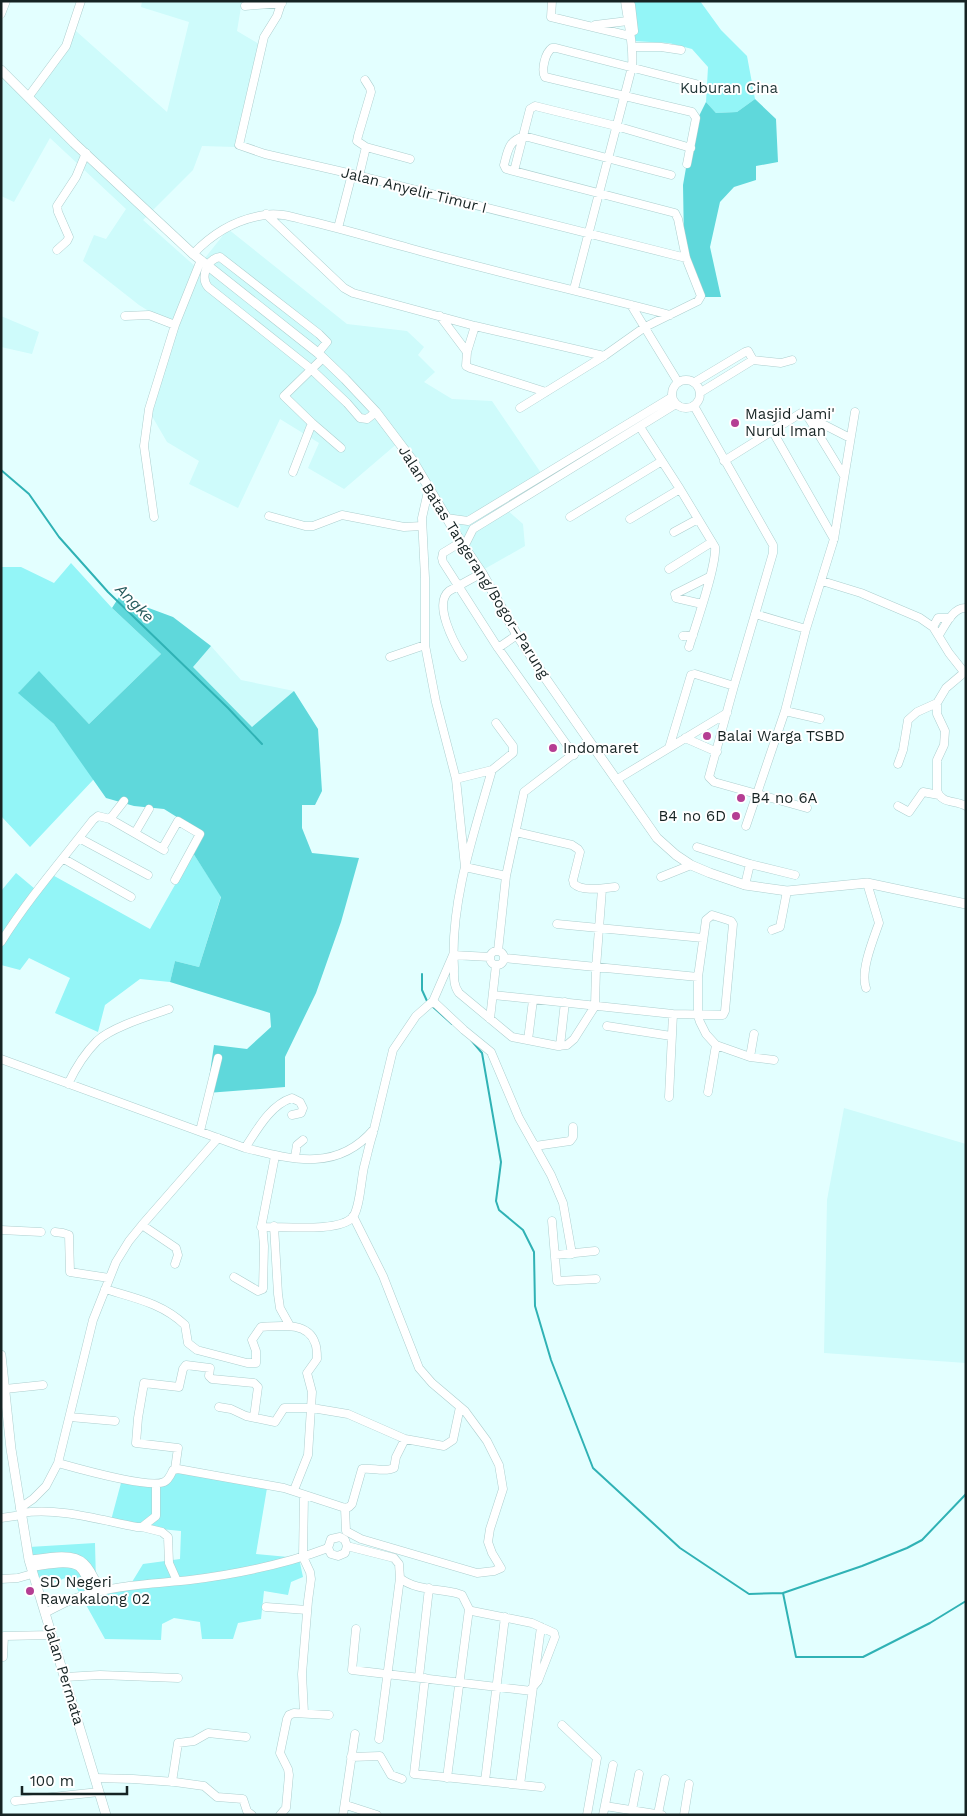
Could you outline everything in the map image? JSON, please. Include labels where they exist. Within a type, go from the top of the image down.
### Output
[{"type":"main road","name":"Jalan Batas Tangerang/Bogor–Parung","points":[[1,70],[193,254],[320,356],[376,412],[404,449],[429,487],[462,544],[482,573],[517,635],[589,742],[657,838],[676,855],[691,865],[745,885],[787,891],[867,883],[965,903]]},
{"type":"main road","name":"Jalan Permata","points":[[1,1355],[5,1389],[5,1421],[31,1567],[106,1815]]},
{"type":"street","points":[[1,14],[6,1]]},
{"type":"street","points":[[29,96],[66,46],[81,1]]},
{"type":"street","points":[[552,1],[551,17],[588,26],[632,42],[681,50]]},
{"type":"street","points":[[574,289],[632,67],[632,42],[625,1]]},
{"type":"street","points":[[631,1],[634,32],[632,42]]},
{"type":"street","points":[[245,6],[282,2]]},
{"type":"street","name":"Jalan Anyelir Timur I","points":[[282,2],[277,16],[264,37],[239,145],[265,154],[686,258]]},
{"type":"street","points":[[588,26],[628,21]]},
{"type":"street","points":[[686,164],[696,118],[694,114],[545,77],[543,72],[548,51],[552,48],[696,84]]},
{"type":"street","points":[[365,80],[371,94],[359,129],[358,141],[366,147],[410,159]]},
{"type":"street","points":[[514,171],[530,109],[535,106],[616,126],[691,148]]},
{"type":"street","points":[[520,408],[604,356],[645,327],[701,299],[701,294],[686,258],[675,213],[504,168],[512,141],[524,136],[608,160],[671,175]]},
{"type":"street","points":[[338,228],[366,147]]},
{"type":"street","points":[[57,250],[67,241],[69,235],[57,206],[76,177],[86,153]]},
{"type":"street","points":[[193,254],[220,230],[266,214],[287,216],[338,228],[489,270],[574,289],[670,315]]},
{"type":"street","points":[[266,214],[344,288],[352,293],[475,326],[604,356]]},
{"type":"street","points":[[154,517],[145,456],[145,437],[149,409],[175,325],[204,263],[216,257],[220,256],[319,334],[326,342],[320,356],[311,369],[284,396],[341,448]]},
{"type":"street","points":[[204,263],[204,282],[208,287],[311,369],[360,418],[367,419],[376,412]]},
{"type":"street","points":[[631,305],[678,382]]},
{"type":"street","points":[[125,316],[136,314],[149,315],[175,325]]},
{"type":"street","points":[[440,316],[468,352]]},
{"type":"street","points":[[475,326],[465,363],[470,368],[546,392]]},
{"type":"street","points":[[695,382],[745,352],[748,351],[753,360]]},
{"type":"street","points":[[701,392],[753,360],[781,363],[792,360]]},
{"type":"street","points":[[687,379],[695,382],[701,392],[701,397],[694,406],[685,408],[674,401],[673,388],[678,382],[687,379]]},
{"type":"street","points":[[574,755],[498,648],[458,586],[442,558],[443,553],[462,544],[473,529],[640,427],[674,401]]},
{"type":"street","points":[[446,518],[468,521],[674,401]]},
{"type":"street","points":[[694,406],[773,546],[773,553],[734,686],[710,779],[714,782],[807,808]]},
{"type":"street","points":[[746,826],[785,711],[806,629],[834,539],[855,412]]},
{"type":"street","points":[[724,461],[801,413],[850,438]]},
{"type":"street","points":[[807,415],[844,476]]},
{"type":"street","points":[[293,472],[312,423]]},
{"type":"street","points":[[640,427],[712,542],[715,554],[689,647]]},
{"type":"street","points":[[772,432],[834,539]]},
{"type":"street","points":[[570,517],[662,461]]},
{"type":"street","points":[[429,487],[422,518],[425,578],[425,645],[436,702],[456,779],[465,867]]},
{"type":"street","points":[[630,519],[680,489]]},
{"type":"street","points":[[269,516],[305,526],[314,526],[342,516],[404,527],[422,526]]},
{"type":"street","points":[[674,532],[698,519]]},
{"type":"street","points":[[468,521],[473,529]]},
{"type":"street","points":[[669,569],[712,542]]},
{"type":"street","points":[[463,657],[454,645],[443,608],[445,594],[482,573]]},
{"type":"street","points":[[702,604],[676,598],[675,594],[709,577]]},
{"type":"street","points":[[822,581],[920,618],[933,627],[940,635],[949,653],[965,671],[946,688],[937,703],[937,714],[945,731],[944,745],[937,760],[939,795]]},
{"type":"street","points":[[940,635],[958,609],[966,608]]},
{"type":"street","points":[[755,614],[806,629]]},
{"type":"street","points":[[933,627],[938,618],[950,618]]},
{"type":"street","points":[[498,648],[517,635]]},
{"type":"street","points":[[683,636],[693,635]]},
{"type":"street","points":[[390,658],[425,645]]},
{"type":"street","points":[[669,748],[692,675],[695,674],[734,686]]},
{"type":"street","points":[[898,764],[904,750],[908,720],[917,712],[937,703]]},
{"type":"street","points":[[785,711],[820,719]]},
{"type":"street","points":[[616,780],[727,713]]},
{"type":"street","points":[[456,779],[492,770],[514,751],[513,746],[496,723]]},
{"type":"street","points":[[685,738],[716,752]]},
{"type":"street","points":[[498,951],[506,876],[524,792],[589,742]]},
{"type":"street","points":[[492,770],[465,867],[457,912],[453,954],[456,990],[461,996],[512,1037],[560,1046],[567,1045],[574,1038],[595,1006],[602,889]]},
{"type":"street","points":[[898,806],[909,812],[923,792],[939,795],[945,800],[966,806]]},
{"type":"street","points":[[110,819],[124,801]]},
{"type":"street","points":[[135,833],[149,809]]},
{"type":"street","points":[[1,942],[11,926],[95,818],[102,816],[110,819],[163,850],[178,821],[200,834],[174,880]]},
{"type":"street","points":[[516,832],[576,847],[580,852],[573,880],[574,884],[580,887],[602,889],[615,887]]},
{"type":"street","points":[[79,838],[148,875]]},
{"type":"street","points":[[697,847],[750,864],[795,875]]},
{"type":"street","points":[[64,859],[131,897]]},
{"type":"street","points":[[745,885],[750,864]]},
{"type":"street","points":[[661,878],[691,865]]},
{"type":"street","points":[[465,867],[506,876]]},
{"type":"street","points":[[866,988],[864,982],[865,974],[873,938],[880,923],[867,883]]},
{"type":"street","points":[[772,930],[780,927],[787,891]]},
{"type":"street","points":[[493,995],[673,1014],[698,1016],[722,1015],[724,1014],[733,922],[710,916],[706,920],[698,977],[698,1016],[706,1034],[716,1045],[750,1057],[774,1060]]},
{"type":"street","points":[[557,924],[703,938]]},
{"type":"street","points":[[490,957],[491,954],[498,951]]},
{"type":"street","points":[[498,951],[504,958],[698,977]]},
{"type":"street","points":[[453,954],[490,957]]},
{"type":"street","points":[[262,1226],[319,1228],[345,1222],[353,1216],[393,1050],[416,1016],[433,1001],[453,954]]},
{"type":"street","points":[[490,957],[491,962],[496,965]]},
{"type":"street","points":[[496,965],[503,962],[504,958]]},
{"type":"street","points":[[490,1019],[496,965]]},
{"type":"street","points":[[528,1040],[533,1000]]},
{"type":"street","points":[[433,1001],[464,1030],[492,1052],[519,1118],[551,1175],[563,1203],[572,1254]]},
{"type":"street","points":[[560,1046],[565,1002]]},
{"type":"street","points":[[68,1084],[84,1057],[98,1040],[117,1029],[169,1009]]},
{"type":"street","points":[[668,1097],[673,1014]]},
{"type":"street","points":[[608,1026],[671,1036]]},
{"type":"street","points":[[750,1057],[754,1034]]},
{"type":"street","points":[[708,1092],[716,1045]]},
{"type":"street","points":[[200,1131],[218,1058]]},
{"type":"street","points":[[1,1059],[245,1148],[275,1156],[316,1160],[334,1157],[366,1139],[374,1129]]},
{"type":"street","points":[[245,1148],[277,1106],[292,1098],[300,1102],[303,1108],[301,1113],[292,1116]]},
{"type":"street","points":[[535,1146],[570,1141],[573,1127]]},
{"type":"street","points":[[21,1512],[46,1486],[58,1463],[94,1320],[116,1262],[142,1225],[218,1138]]},
{"type":"street","points":[[295,1157],[297,1146],[303,1140]]},
{"type":"street","points":[[234,1278],[258,1291],[263,1289],[264,1246],[262,1226],[275,1156]]},
{"type":"street","points":[[344,1508],[346,1510],[346,1531],[361,1539],[477,1573],[494,1571],[501,1568],[488,1542],[490,1529],[503,1489],[499,1466],[487,1441],[460,1408],[432,1384],[419,1368],[383,1276],[353,1216]]},
{"type":"street","points":[[552,1221],[557,1281],[596,1279]]},
{"type":"street","points":[[142,1225],[176,1248],[178,1255],[175,1264]]},
{"type":"street","points":[[274,1226],[280,1308],[290,1326]]},
{"type":"street","points":[[1,1230],[41,1232]]},
{"type":"street","points":[[56,1232],[69,1235],[70,1272],[109,1278]]},
{"type":"street","points":[[555,1255],[595,1252]]},
{"type":"street","points":[[105,1289],[150,1303],[170,1312],[185,1325],[188,1343],[197,1350],[247,1363],[256,1363],[256,1352],[252,1340],[261,1327],[290,1326],[310,1335],[315,1343],[317,1359],[307,1373],[312,1392],[308,1455],[294,1490]]},
{"type":"street","points":[[58,1463],[118,1479],[156,1484],[166,1481],[175,1470],[178,1448],[136,1443],[144,1383],[179,1387],[183,1369],[186,1365],[210,1368],[209,1376],[212,1379],[254,1383],[258,1387],[254,1417]]},
{"type":"street","points":[[5,1389],[42,1385]]},
{"type":"street","points":[[220,1407],[231,1409],[246,1416],[275,1422],[284,1408],[312,1408],[348,1414],[405,1439],[444,1446],[453,1440],[460,1408]]},
{"type":"street","points":[[70,1417],[114,1421]]},
{"type":"street","points":[[175,1470],[294,1490],[344,1508],[352,1504],[362,1469],[390,1470],[394,1468],[396,1457],[405,1439]]},
{"type":"street","points":[[156,1484],[156,1516],[162,1532]]},
{"type":"street","points":[[304,1494],[303,1558],[311,1576],[302,1687],[304,1713]]},
{"type":"street","points":[[1,1518],[21,1512],[58,1512],[162,1532],[168,1537],[169,1563],[177,1581]]},
{"type":"street","points":[[142,1527],[156,1516]]},
{"type":"street","points":[[336,1537],[345,1540],[347,1546],[344,1553],[338,1556],[331,1554],[328,1548],[331,1539],[336,1537]]},
{"type":"street","points":[[347,1546],[394,1558],[399,1564],[400,1578],[380,1739]]},
{"type":"street","points":[[45,1613],[75,1598],[96,1592],[258,1569],[303,1558],[328,1548]]},
{"type":"street","points":[[1,1579],[18,1578],[31,1567],[62,1563],[80,1567],[96,1592]]},
{"type":"street","points":[[400,1578],[415,1586],[462,1595],[469,1609],[447,1778]]},
{"type":"street","points":[[429,1588],[414,1774],[541,1787]]},
{"type":"street","points":[[266,1607],[307,1610]]},
{"type":"street","points":[[469,1609],[505,1617],[554,1632],[555,1638],[538,1681],[532,1689]]},
{"type":"street","points":[[485,1781],[505,1617]]},
{"type":"street","points":[[520,1785],[540,1627]]},
{"type":"street","points":[[356,1629],[352,1670],[497,1687],[532,1689]]},
{"type":"street","points":[[3,1657],[4,1636],[52,1635]]},
{"type":"street","points":[[65,1677],[100,1675],[178,1678]]},
{"type":"street","points":[[280,1815],[286,1808],[288,1790],[288,1769],[280,1753],[287,1719],[294,1713],[329,1714]]},
{"type":"street","points":[[562,1725],[597,1758],[588,1815]]},
{"type":"street","points":[[172,1782],[178,1742],[194,1741],[208,1733],[246,1737]]},
{"type":"street","points":[[343,1815],[346,1805],[355,1734]]},
{"type":"street","points":[[351,1757],[380,1756],[391,1775],[402,1779]]},
{"type":"street","points":[[603,1815],[613,1765]]},
{"type":"street","points":[[632,1810],[639,1774]]},
{"type":"street","points":[[95,1778],[133,1779],[204,1786],[217,1796],[243,1799],[247,1811],[252,1815]]},
{"type":"street","points":[[658,1814],[665,1779]]},
{"type":"street","points":[[684,1815],[689,1784]]},
{"type":"street","points":[[15,1801],[99,1792]]},
{"type":"street","points":[[346,1805],[377,1815]]},
{"type":"street","points":[[605,1806],[662,1815]]},
{"type":"shaded area","points":[[142,1],[242,1],[237,31],[259,44],[235,147],[202,146],[193,170],[143,220],[197,268],[228,229],[347,324],[407,331],[424,347],[418,355],[435,372],[424,382],[452,399],[492,401],[541,473],[496,500],[523,524],[525,546],[481,571],[399,442],[344,489],[308,468],[319,443],[280,419],[238,508],[189,484],[199,461],[167,442],[149,411],[176,328],[139,305],[83,261],[94,235],[106,239],[126,209],[50,138],[14,202],[1,196],[1,73],[26,95],[76,31],[167,112],[189,22],[141,7]]},
{"type":"shaded area","points":[[755,99],[776,119],[778,162],[756,166],[756,180],[734,187],[720,202],[710,247],[721,297],[702,297],[684,242],[683,185],[693,128],[706,102],[716,113],[737,112]]},
{"type":"shaded area","points":[[1,316],[39,332],[32,354],[1,347]]},
{"type":"shaded area","points":[[119,597],[173,617],[211,646],[193,667],[252,727],[294,691],[318,729],[322,791],[315,805],[302,805],[302,828],[312,853],[359,858],[341,922],[316,993],[285,1057],[285,1087],[207,1093],[214,1045],[247,1049],[271,1027],[270,1013],[170,982],[175,961],[199,967],[221,897],[193,853],[204,834],[164,809],[134,806],[106,798],[54,724],[18,693],[39,671],[89,724],[161,654],[112,608]]},
{"type":"shaded area","points":[[211,646],[241,680],[294,691],[252,727],[192,667]]},
{"type":"shaded area","points":[[844,1108],[966,1144],[966,1363],[824,1353],[827,1200]]},
{"type":"green space","name":"Kuburan Cina","points":[[627,1],[700,1],[721,30],[747,56],[755,99],[737,112],[716,113],[706,102],[708,67],[692,49],[669,43],[633,41]]},
{"type":"green space","points":[[71,563],[112,608],[161,654],[89,724],[39,672],[19,692],[54,724],[94,779],[30,847],[1,816],[1,567],[21,567],[54,583]]},
{"type":"green space","points":[[193,853],[221,896],[199,967],[175,961],[170,982],[140,979],[105,1005],[98,1032],[55,1013],[70,978],[29,958],[20,970],[1,965],[1,891],[16,873],[35,889],[47,872],[150,929]]},
{"type":"green space","points":[[170,1469],[267,1488],[256,1554],[299,1558],[303,1577],[291,1582],[288,1595],[264,1591],[261,1619],[238,1623],[233,1639],[202,1639],[200,1622],[174,1618],[162,1624],[161,1640],[105,1639],[70,1576],[38,1589],[29,1547],[95,1543],[96,1583],[110,1587],[132,1582],[143,1564],[180,1559],[181,1531],[110,1524],[121,1483],[157,1487]]},
{"type":"waterway","name":"Angke","points":[[1,470],[29,494],[59,537],[108,592],[228,708],[262,744]]},
{"type":"waterway","points":[[422,974],[422,990],[427,1001]]},
{"type":"waterway","points":[[432,1006],[452,1024]]},
{"type":"waterway","points":[[471,1040],[482,1053],[501,1162],[496,1201],[499,1210],[523,1230],[534,1252],[535,1306],[551,1360],[593,1468],[680,1548],[749,1594],[783,1593],[796,1657],[863,1657],[930,1623],[966,1601]]},
{"type":"waterway","points":[[783,1593],[862,1566],[922,1540],[966,1494]]},
{"type":"place","name":"Masjid Jami' Nurul Iman","points":[[735,423]]},
{"type":"place","name":"Balai Warga TSBD","points":[[707,736]]},
{"type":"place","name":"Indomaret","points":[[553,748]]},
{"type":"place","name":"B4 no 6A","points":[[741,798]]},
{"type":"place","name":"B4 no 6D","points":[[736,816]]},
{"type":"place","name":"SD Negeri Rawakalong 02","points":[[30,1591]]}]
